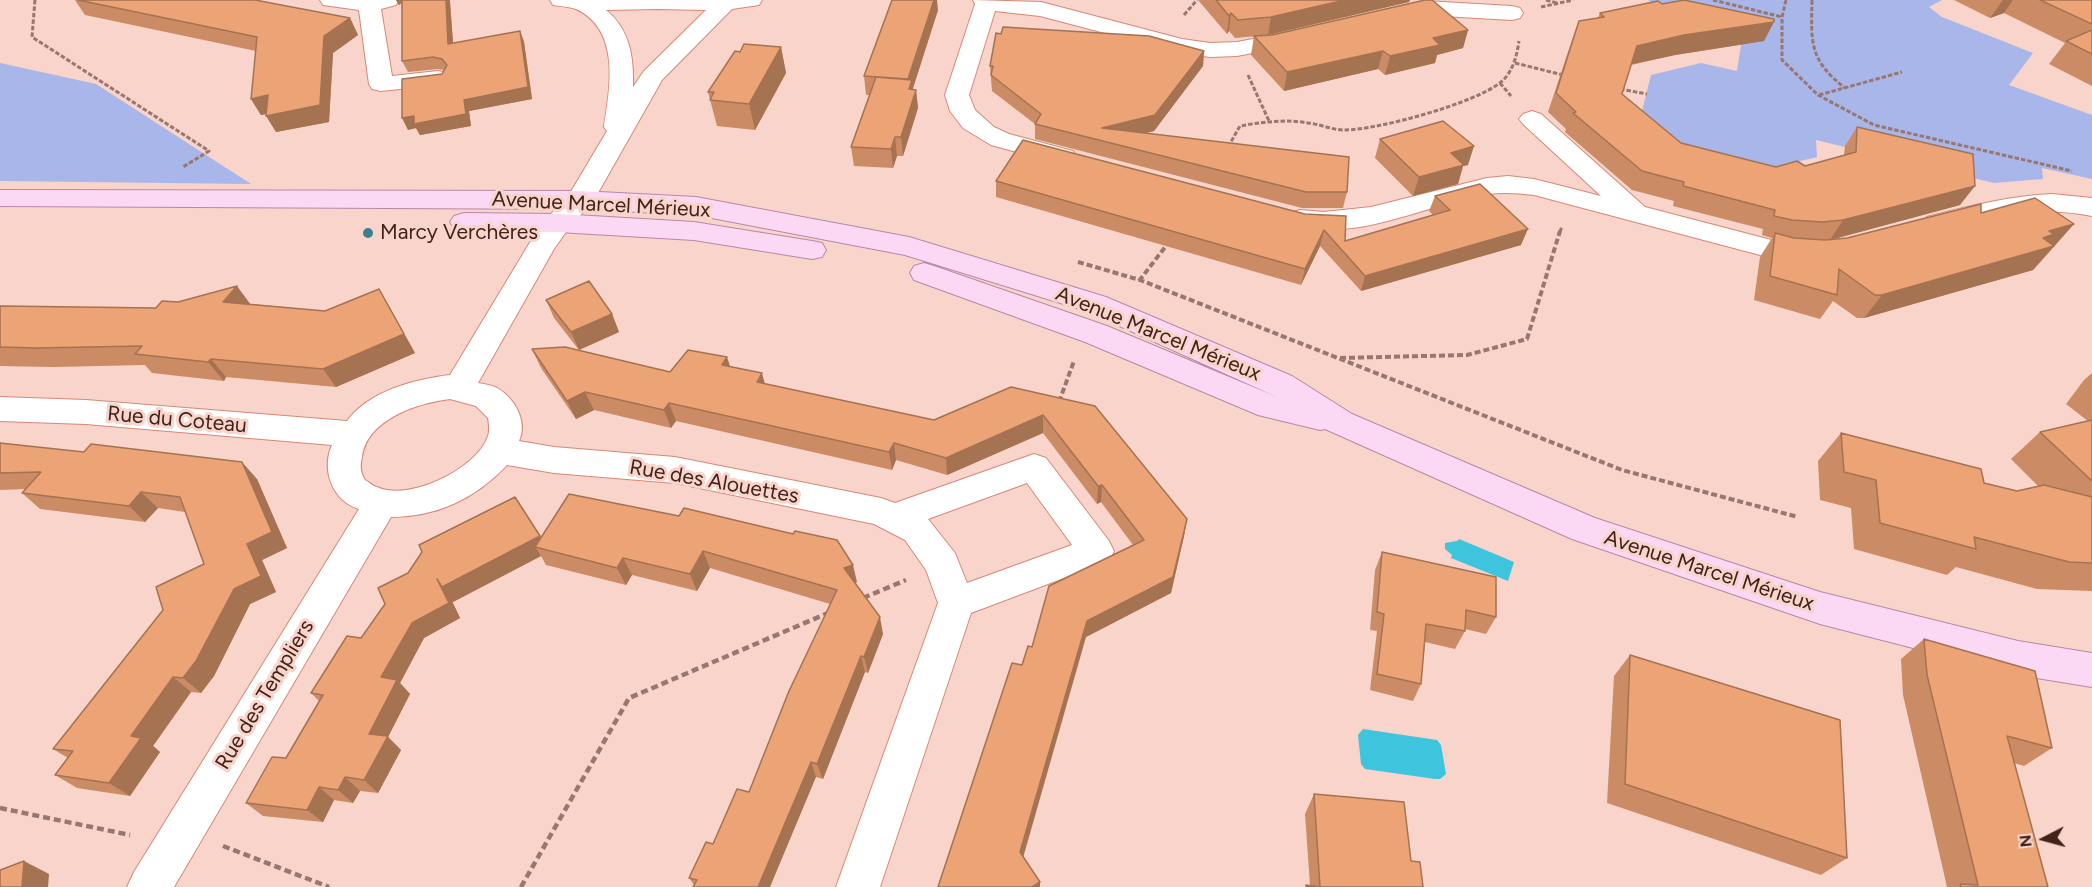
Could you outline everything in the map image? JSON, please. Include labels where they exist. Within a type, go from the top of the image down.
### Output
[{"type":"main road","name":"Avenue Marcel Mérieux","points":[[0,198],[580,200],[696,206],[909,246],[1096,304],[1281,384],[1341,423],[1584,529],[1820,608],[2018,658],[2092,670]]},
{"type":"main road","name":"Avenue Marcel Mérieux","points":[[0,220],[558,223],[694,231],[899,264],[1096,334],[1269,407],[1341,423]]},
{"type":"street","points":[[331,0],[378,2],[381,84],[438,78]]},
{"type":"street","points":[[572,3],[724,4],[751,0]]},
{"type":"street","points":[[1088,163],[996,139],[978,129],[965,117],[959,106],[957,94],[985,2],[1041,9],[1180,46],[1210,50],[1257,46],[1312,34]]},
{"type":"street","points":[[572,3],[606,23],[618,45],[621,89],[616,135]]},
{"type":"street","points":[[459,388],[558,223],[580,200],[652,75],[724,4]]},
{"type":"street","points":[[1380,18],[1425,8],[1512,13]]},
{"type":"street","points":[[1532,119],[1636,213]]},
{"type":"street","points":[[1273,213],[1329,222],[1354,220],[1487,186],[1508,184],[1534,187],[1779,251],[1809,254],[1841,248]]},
{"type":"street","points":[[1908,231],[2009,204],[2047,201],[2092,207]]},
{"type":"street","points":[[459,388],[475,390],[489,396],[501,406],[506,418],[506,433],[500,451],[480,473],[445,496],[419,504],[395,506],[370,501],[352,490],[343,474],[344,454],[354,434],[372,415],[397,400],[423,390],[459,388]]},
{"type":"street","name":"Rue du Coteau","points":[[0,409],[86,412],[354,434]]},
{"type":"street","name":"Rue des Alouettes","points":[[500,451],[554,460],[675,470],[881,512],[917,530],[942,564],[956,603]]},
{"type":"street","points":[[858,887],[956,603],[1096,551],[1034,467],[891,518]]},
{"type":"street","name":"Rue des Templiers","points":[[149,887],[381,503]]},
{"type":"path","points":[[35,0],[32,38],[209,151],[183,167]]},
{"type":"path","points":[[1546,0],[1560,3]]},
{"type":"path","points":[[1713,0],[1782,17]]},
{"type":"path","points":[[1786,0],[1782,17],[1782,60],[1818,95],[1874,125],[2054,167],[2055,176]]},
{"type":"path","points":[[1812,0],[1812,50],[1817,62],[1831,78],[1845,88]]},
{"type":"path","points":[[1224,155],[1240,126],[1269,121],[1305,122],[1344,130],[1368,127],[1408,117],[1472,96],[1500,83],[1515,63],[1519,42],[1512,13]]},
{"type":"path","points":[[1515,63],[1566,76]]},
{"type":"path","points":[[1818,95],[1902,72]]},
{"type":"path","points":[[1614,87],[1647,94]]},
{"type":"path","points":[[1337,358],[1467,356],[1527,339],[1567,209],[1564,195]]},
{"type":"path","points":[[856,601],[942,564]]},
{"type":"path","points":[[521,887],[629,698],[834,610]]},
{"type":"path","points":[[0,808],[178,838],[211,841],[329,887]]},
{"type":"shaded area","points":[[1648,0],[1942,0],[1929,7],[1942,17],[2033,53],[2009,85],[2092,115],[2092,179],[2042,168],[2043,179],[1994,183],[1816,140],[1817,157],[1757,171],[1685,153],[1641,115],[1651,75],[1701,63],[1737,71],[1744,26],[1661,8]]},
{"type":"shaded area","points":[[0,63],[96,84],[251,184],[0,181]]},
{"type":"shaded area","points":[[1459,539],[1514,562],[1508,581],[1451,558],[1452,555],[1445,549],[1445,543]]},
{"type":"shaded area","points":[[1363,729],[1437,740],[1441,745],[1446,774],[1440,779],[1435,779],[1365,769],[1361,764],[1358,735]]},
{"type":"building","points":[[78,0],[255,0],[350,18],[324,36],[320,105],[266,116],[268,95],[251,99],[257,37]]},
{"type":"building","points":[[402,0],[446,0],[448,44],[520,31],[528,87],[464,100],[466,114],[414,124],[414,116],[402,118],[402,79],[442,74],[447,65],[442,59],[433,57],[402,61]]},
{"type":"building","points":[[892,0],[934,0],[908,79],[864,76]]},
{"type":"building","points":[[1216,0],[1345,0],[1271,17],[1238,20],[1231,13],[1229,16]]},
{"type":"building","points":[[1432,0],[1468,30],[1433,38],[1440,45],[1390,56],[1383,51],[1287,72],[1254,36],[1272,35]]},
{"type":"building","points":[[1684,0],[1774,19],[1774,22],[1684,35],[1637,46],[1622,94],[1681,143],[1776,167],[1797,161],[1805,166],[1856,152],[1857,127],[1973,154],[1975,186],[1843,220],[1822,222],[1774,216],[1775,210],[1683,186],[1684,182],[1642,171],[1573,113],[1576,112],[1556,93],[1579,21],[1604,17],[1600,13],[1658,1],[1662,4]]},
{"type":"building","points":[[2040,0],[2092,0],[2092,24]]},
{"type":"building","points":[[1003,27],[1149,36],[1204,51],[1155,115],[1102,128],[1349,157],[1347,192],[1306,192],[1035,124],[1041,114],[991,75],[993,66],[990,66],[996,33],[1001,34]]},
{"type":"building","points":[[2092,30],[2092,54],[2066,41]]},
{"type":"building","points":[[744,44],[781,47],[749,104],[710,100],[714,92],[708,92],[735,51],[740,52]]},
{"type":"building","points":[[876,77],[912,80],[909,89],[916,90],[901,137],[895,137],[891,149],[851,147]]},
{"type":"building","points":[[1443,121],[1474,146],[1451,153],[1464,165],[1419,177],[1380,139]]},
{"type":"building","points":[[1023,140],[1305,214],[1346,216],[1345,241],[1450,210],[1435,196],[1480,184],[1528,229],[1365,276],[1324,230],[1305,269],[996,181]]},
{"type":"building","points":[[2035,198],[2074,224],[2049,231],[2054,234],[2043,238],[2054,246],[1882,295],[1875,295],[1839,269],[1837,295],[1770,276],[1775,233],[1794,238],[1825,240],[1847,238],[1981,204],[1981,213]]},
{"type":"building","points":[[589,281],[612,314],[571,332],[546,300]]},
{"type":"building","points":[[237,286],[223,302],[325,311],[379,289],[404,334],[323,369],[211,359],[208,362],[135,354],[142,346],[0,347],[0,306],[156,308],[162,301],[178,302]]},
{"type":"building","points":[[565,347],[670,372],[688,350],[727,357],[722,365],[762,373],[757,382],[934,420],[1011,387],[1095,406],[1187,519],[1173,577],[1087,621],[1020,852],[1040,882],[1032,887],[938,887],[1012,663],[1022,665],[1028,646],[1032,647],[1049,586],[1144,540],[1102,485],[1098,486],[1043,415],[946,458],[894,443],[889,452],[669,403],[664,410],[585,392],[567,401],[532,349]]},
{"type":"building","points":[[2092,420],[2092,481],[2040,432]]},
{"type":"building","points":[[1841,433],[1981,469],[1984,483],[2017,491],[2044,485],[2092,497],[2092,563],[2069,562],[1974,537],[1976,549],[1880,523],[1876,480],[1844,472]]},
{"type":"building","points":[[0,443],[84,452],[91,444],[242,462],[272,532],[247,544],[261,576],[234,589],[196,661],[183,678],[173,677],[131,736],[141,738],[109,783],[55,775],[73,751],[53,749],[163,610],[156,587],[204,564],[180,497],[141,492],[129,506],[22,493],[41,472],[0,473]]},
{"type":"building","points":[[569,494],[679,516],[684,508],[793,534],[795,531],[837,540],[853,565],[844,568],[880,617],[864,657],[861,656],[817,764],[811,762],[758,887],[693,887],[697,880],[689,878],[706,842],[713,844],[737,789],[749,792],[789,691],[837,590],[703,551],[690,574],[623,558],[617,568],[535,547]]},
{"type":"building","points":[[515,497],[540,536],[442,587],[437,579],[449,603],[412,623],[381,677],[397,680],[369,734],[388,736],[364,780],[345,777],[338,790],[319,787],[307,810],[246,803],[272,757],[286,758],[323,695],[311,693],[347,636],[361,638],[385,604],[378,588],[408,573],[422,552],[419,545]]},
{"type":"building","points":[[1382,552],[1496,577],[1496,617],[1466,610],[1465,631],[1426,624],[1421,684],[1377,674],[1384,614],[1377,612]]},
{"type":"building","points":[[1924,639],[2035,671],[2052,748],[2007,736],[2048,887],[1960,887],[1961,884],[1978,885],[1927,675]]},
{"type":"building","points":[[1630,655],[1840,720],[1847,858],[1625,784]]},
{"type":"building","points":[[1314,794],[1404,802],[1411,861],[1420,862],[1423,887],[1320,887]]},
{"type":"building","points":[[24,861],[22,887],[0,887],[0,870]]},
{"type":"place","name":"Marcy Verchères","points":[[368,233]]}]
